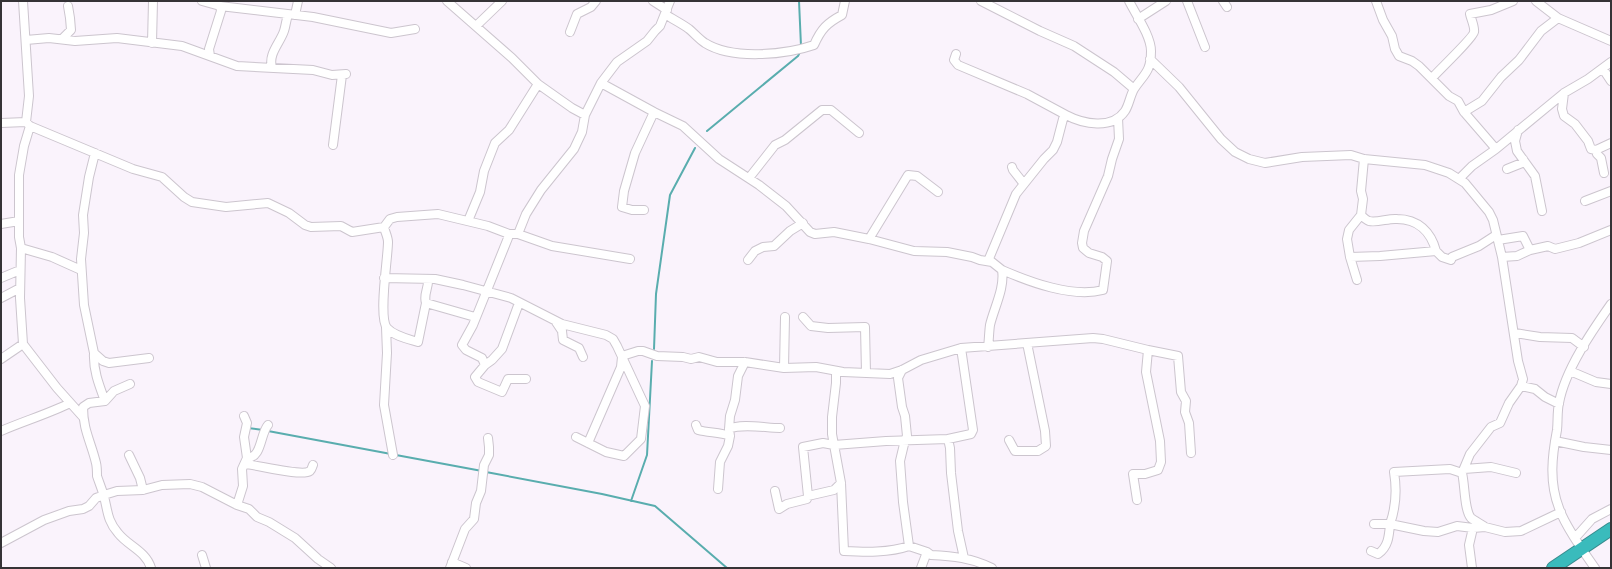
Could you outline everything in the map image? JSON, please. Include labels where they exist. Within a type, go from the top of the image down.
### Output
[{"type":"highway","points":[[1553,568],[1611,529]]},
{"type":"street","points":[[23,1],[29,96],[28,124],[19,175],[19,237],[21,248],[20,288],[23,344],[83,417]]},
{"type":"street","points":[[152,43],[153,1]]},
{"type":"street","points":[[202,1],[220,6],[336,20],[392,32],[415,29]]},
{"type":"street","points":[[272,67],[272,56],[298,1]]},
{"type":"street","points":[[446,1],[512,58],[538,84],[572,108],[585,115]]},
{"type":"street","points":[[476,26],[502,1]]},
{"type":"street","points":[[570,32],[577,14],[591,6],[596,1]]},
{"type":"street","points":[[653,1],[705,43],[732,53],[767,53],[801,49],[814,45],[819,34],[828,22],[842,14],[844,1]]},
{"type":"street","points":[[485,365],[482,358],[466,350],[462,345],[513,234],[541,190],[574,149],[582,132],[585,115],[601,83],[617,62],[647,41],[660,26],[670,1]]},
{"type":"street","points":[[981,1],[1040,31],[1074,46],[1114,72],[1134,89]]},
{"type":"street","points":[[956,54],[954,60],[958,65],[1027,94],[1075,120],[1103,124],[1118,118],[1125,111],[1134,89],[1148,72],[1151,50],[1149,39],[1129,1]]},
{"type":"street","points":[[1138,19],[1166,1]]},
{"type":"street","points":[[1187,1],[1205,46]]},
{"type":"street","points":[[1376,1],[1383,20],[1392,36],[1395,49],[1400,56],[1412,61],[1432,78],[1449,96],[1458,102],[1464,112],[1496,149]]},
{"type":"street","points":[[1432,78],[1470,39],[1474,32],[1470,14],[1491,10],[1513,1]]},
{"type":"street","points":[[1536,1],[1558,18],[1611,41]]},
{"type":"street","points":[[62,39],[70,30],[68,6]]},
{"type":"street","points":[[210,56],[209,49],[221,12],[220,6]]},
{"type":"street","points":[[1464,112],[1482,101],[1501,76],[1519,60],[1541,31],[1558,18]]},
{"type":"street","points":[[26,40],[49,38],[74,41],[117,38],[182,46],[237,66],[313,70],[332,75],[344,74],[332,145]]},
{"type":"street","points":[[1150,59],[1179,87],[1221,139],[1235,152],[1249,160],[1265,163],[1302,157],[1351,155],[1364,159],[1425,165],[1449,172],[1459,179],[1470,189],[1489,212],[1502,257],[1515,333],[1518,361],[1523,379],[1521,386],[1509,403],[1500,423],[1491,427],[1470,454],[1463,471],[1465,499],[1470,517],[1485,527]]},
{"type":"street","points":[[1459,179],[1472,166],[1496,149],[1564,93],[1603,69],[1611,62]]},
{"type":"street","points":[[1603,69],[1611,81]]},
{"type":"street","points":[[601,83],[683,126],[718,159],[749,178],[786,206],[810,232],[815,234],[834,232],[869,239],[914,251],[947,252],[972,257],[992,262],[1002,270],[1027,279],[1072,291],[1096,292],[1103,290],[1107,261],[1102,257],[1089,253],[1084,248],[1082,243],[1084,230],[1108,176],[1119,139],[1118,118]]},
{"type":"street","points":[[468,222],[480,192],[484,170],[495,144],[509,130],[538,84]]},
{"type":"street","points":[[1564,93],[1562,109],[1564,116],[1575,124],[1588,141],[1591,149],[1596,150],[1611,143]]},
{"type":"street","points":[[749,178],[775,145],[794,134],[822,110],[831,110],[859,133]]},
{"type":"street","points":[[644,210],[632,210],[622,207],[624,192],[635,153],[654,112]]},
{"type":"street","points":[[988,261],[1016,194],[1053,150],[1057,142],[1063,119],[1066,115]]},
{"type":"street","points":[[1,123],[28,124],[133,169],[162,177],[184,197],[192,202],[226,207],[268,203],[289,213],[305,225],[311,227],[341,226],[352,232],[384,227],[390,219],[397,216],[438,214],[488,226],[552,246],[630,259]]},
{"type":"street","points":[[1518,130],[1516,146],[1535,176],[1542,211]]},
{"type":"street","points":[[1596,150],[1597,154],[1601,158],[1604,172]]},
{"type":"street","points":[[95,153],[89,177],[83,215],[84,233],[81,270],[84,305],[94,353],[94,361],[98,381],[105,401]]},
{"type":"street","points":[[1357,280],[1350,257],[1347,239],[1349,230],[1361,215],[1363,199],[1361,191],[1364,159]]},
{"type":"street","points":[[1507,169],[1522,163],[1523,159]]},
{"type":"street","points":[[1012,167],[1024,184]]},
{"type":"street","points":[[869,239],[908,175],[917,176],[938,192]]},
{"type":"street","points":[[1585,201],[1611,191]]},
{"type":"street","points":[[1361,215],[1369,221],[1399,218],[1413,222],[1428,231],[1433,240],[1436,251],[1442,257],[1451,260],[1452,257],[1497,238],[1523,236],[1530,250]]},
{"type":"street","points":[[1,224],[19,221]]},
{"type":"street","points":[[748,260],[755,251],[763,247],[774,246],[790,231],[803,223]]},
{"type":"street","points":[[384,227],[388,242],[384,278],[384,316],[386,327],[384,405],[392,455]]},
{"type":"street","points":[[1502,257],[1517,256],[1530,250],[1548,246],[1555,249],[1579,244],[1611,230]]},
{"type":"street","points":[[21,248],[52,257],[81,270]]},
{"type":"street","points":[[1350,257],[1436,251]]},
{"type":"street","points":[[1,278],[20,270]]},
{"type":"street","points":[[988,347],[990,326],[1000,293],[1002,270]]},
{"type":"street","points":[[384,278],[428,279],[463,285],[486,291],[511,298],[556,321],[582,330],[606,335],[613,339],[645,406],[641,439],[638,444],[624,456],[606,452],[576,437]]},
{"type":"street","points":[[386,327],[392,332],[418,342],[426,304],[424,298],[429,283],[428,279]]},
{"type":"street","points":[[1,298],[20,288]]},
{"type":"street","points":[[519,302],[502,349],[485,365],[475,379],[502,392],[508,379],[526,379]]},
{"type":"street","points":[[426,304],[475,317]]},
{"type":"street","points":[[1594,568],[1561,512],[1554,489],[1552,456],[1559,404],[1570,371],[1610,306]]},
{"type":"street","points":[[803,317],[811,326],[822,328],[866,326],[866,372]]},
{"type":"street","points":[[784,368],[786,318]]},
{"type":"street","points":[[556,321],[562,331],[563,340],[579,348],[583,357]]},
{"type":"street","points":[[1515,333],[1540,337],[1572,338],[1584,347]]},
{"type":"street","points":[[622,356],[643,351],[657,356],[699,357],[717,362],[745,362],[784,368],[816,367],[876,374],[890,374],[902,370],[921,360],[961,348],[1103,339],[1178,356],[1181,392],[1186,401],[1185,412],[1189,424],[1191,453]]},
{"type":"street","points":[[1009,440],[1015,451],[1038,451],[1046,446],[1045,431],[1027,343]]},
{"type":"street","points":[[1,359],[23,344]]},
{"type":"street","points":[[808,496],[803,447],[823,444],[834,445],[905,440],[948,439],[971,434],[973,430],[961,348]]},
{"type":"street","points":[[1137,500],[1133,474],[1145,474],[1158,470],[1161,462],[1160,441],[1146,372],[1148,350]]},
{"type":"street","points":[[94,353],[103,362],[108,363],[149,358]]},
{"type":"street","points":[[588,443],[621,367],[622,356]]},
{"type":"street","points":[[718,489],[720,462],[728,446],[738,376],[745,362]]},
{"type":"street","points":[[836,370],[832,416],[834,445],[841,483],[844,551],[859,552],[898,550],[909,546],[927,552],[931,555],[964,558],[978,561],[992,568]]},
{"type":"street","points":[[902,370],[898,378],[907,436],[900,461],[903,502],[909,546]]},
{"type":"street","points":[[1570,371],[1596,382],[1611,384]]},
{"type":"street","points":[[130,384],[114,391],[105,401],[89,403],[83,407],[83,417],[86,433],[94,453],[97,466],[97,475],[104,495],[107,516],[118,533],[129,544],[145,556],[151,568]]},
{"type":"street","points":[[1521,386],[1535,389],[1559,404]]},
{"type":"street","points":[[1,431],[70,403]]},
{"type":"street","points":[[237,505],[243,486],[242,469],[246,461],[244,437],[247,423],[244,416]]},
{"type":"street","points":[[246,461],[256,455],[265,429],[268,425]]},
{"type":"street","points":[[696,425],[698,430],[724,433],[730,432],[733,427],[780,428]]},
{"type":"street","points":[[466,568],[451,565],[465,528],[474,520],[476,503],[481,491],[484,465],[489,455],[488,438]]},
{"type":"street","points":[[948,439],[958,531],[964,558]]},
{"type":"street","points":[[1555,441],[1584,447],[1611,450]]},
{"type":"street","points":[[129,455],[140,478],[143,490]]},
{"type":"street","points":[[246,461],[256,465],[302,473],[310,471],[313,465]]},
{"type":"street","points":[[1371,551],[1378,554],[1384,550],[1388,542],[1390,524],[1395,512],[1396,485],[1394,472],[1450,469],[1463,471],[1491,467],[1516,473]]},
{"type":"street","points":[[775,491],[779,510],[787,504],[807,499],[808,496],[834,490],[841,483]]},
{"type":"street","points":[[1,543],[44,520],[69,511],[83,510],[96,498],[104,495],[117,491],[143,490],[162,485],[190,484],[202,487],[237,505],[249,509],[257,517],[269,522],[295,538],[318,559],[331,568]]},
{"type":"street","points":[[1575,538],[1592,519],[1611,509]]},
{"type":"street","points":[[1374,524],[1390,524],[1424,531],[1438,532],[1457,526],[1473,528],[1485,527],[1506,532],[1521,531],[1561,512]]},
{"type":"street","points":[[1472,568],[1469,545],[1473,528]]},
{"type":"street","points":[[921,568],[927,552]]},
{"type":"street","points":[[202,555],[206,568]]},
{"type":"waterway","points":[[799,1],[801,46]]},
{"type":"waterway","points":[[707,131],[798,56],[800,52]]},
{"type":"waterway","points":[[654,349],[656,294],[670,195],[695,148]]},
{"type":"waterway","points":[[631,501],[647,455],[652,361]]},
{"type":"waterway","points":[[248,428],[263,430]]},
{"type":"waterway","points":[[268,431],[391,454]]},
{"type":"waterway","points":[[396,455],[482,471]]},
{"type":"waterway","points":[[486,472],[602,494],[655,506],[727,568]]}]
